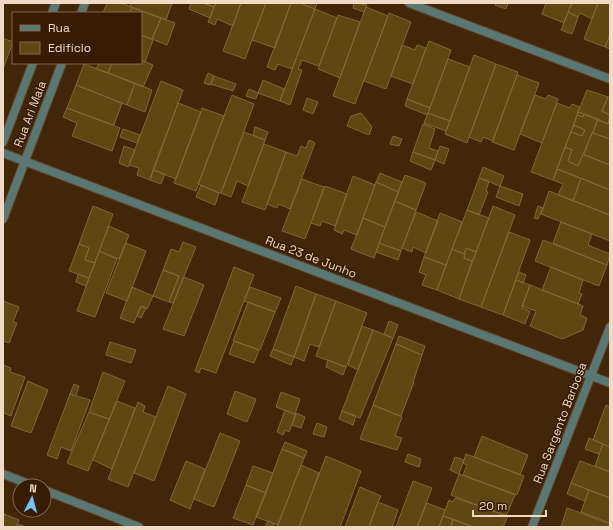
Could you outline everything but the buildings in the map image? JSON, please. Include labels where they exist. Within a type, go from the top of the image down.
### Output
[{"type":"street","points":[[409,3],[610,79]]},
{"type":"street","name":"Rua Ari Maia","points":[[3,142],[33,64]]},
{"type":"street","name":"Rua Ari Maia","points":[[3,219],[62,64]]},
{"type":"street","name":"Rua 23 de Junho","points":[[3,153],[610,383]]},
{"type":"street","name":"Rua Sargento Barbosa","points":[[532,527],[610,327]]},
{"type":"street","points":[[3,474],[13,478]]},
{"type":"street","points":[[52,493],[139,527]]}]
